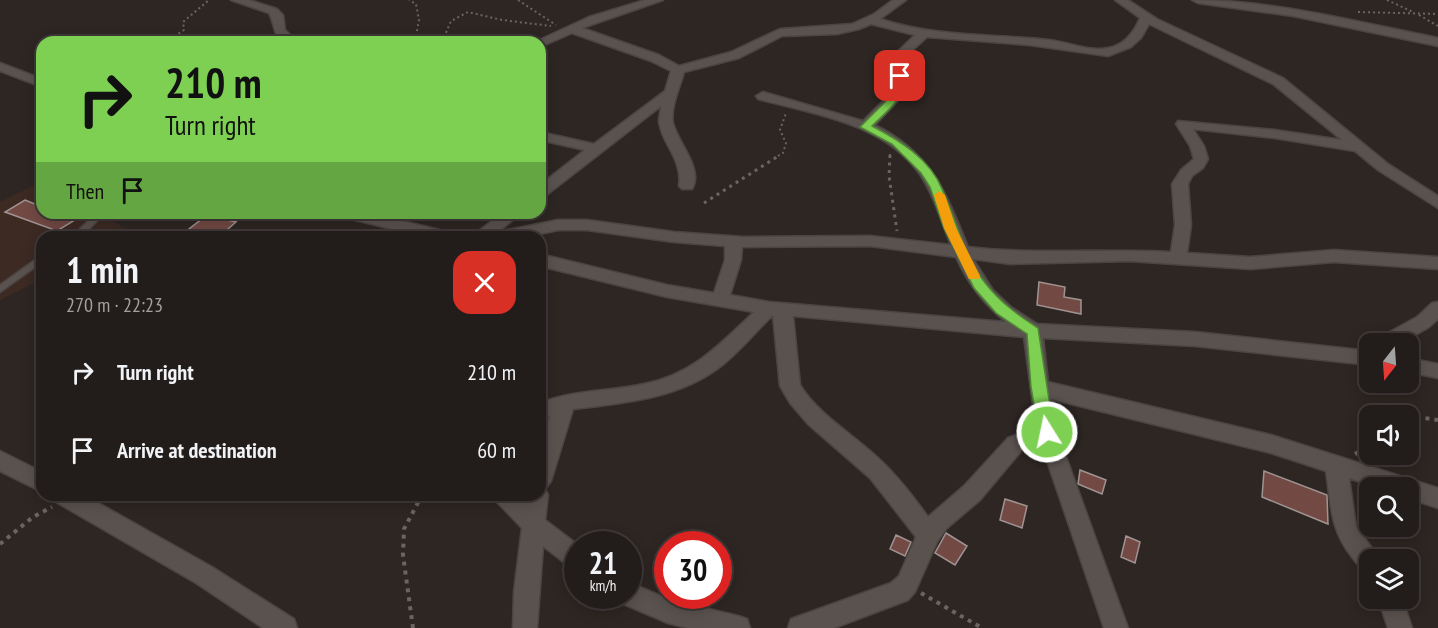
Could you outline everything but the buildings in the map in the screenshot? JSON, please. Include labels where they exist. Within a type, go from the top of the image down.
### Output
[{"type":"street","points":[[237,0],[273,10],[277,15],[276,26],[283,36]]},
{"type":"street","points":[[546,39],[565,27],[657,0]]},
{"type":"street","points":[[565,27],[655,58],[678,70],[735,55],[780,33],[848,29],[871,20],[900,0]]},
{"type":"street","points":[[1121,0],[1146,17],[1258,70],[1287,87],[1358,148],[1438,203]]},
{"type":"street","points":[[1198,0],[1293,13],[1438,42]]},
{"type":"street","points":[[871,20],[923,34],[990,37],[1107,52],[1127,44],[1137,36],[1146,17]]},
{"type":"street","points":[[865,127],[894,99],[900,87],[898,57],[923,34]]},
{"type":"street","points":[[1137,36],[1187,37]]},
{"type":"street","points":[[0,67],[36,81]]},
{"type":"street","points":[[678,70],[666,122],[682,158],[688,177],[687,186]]},
{"type":"street","points":[[546,188],[671,93]]},
{"type":"street","points":[[764,96],[865,127],[891,140],[909,153],[931,179],[950,228],[979,285],[1000,310],[1034,331]]},
{"type":"street","points":[[1178,258],[1183,225],[1180,184],[1186,173],[1198,165],[1201,159],[1197,146],[1183,124],[1275,134],[1358,148]]},
{"type":"street","points":[[546,137],[598,149]]},
{"type":"street","points":[[373,219],[422,231]]},
{"type":"street","points":[[490,231],[505,219]]},
{"type":"street","points":[[530,231],[558,225],[587,225],[674,237],[734,241],[870,241],[1024,259],[1108,254],[1250,263],[1334,256],[1438,263]]},
{"type":"street","points":[[720,300],[733,260],[734,241]]},
{"type":"street","points":[[546,261],[667,291],[776,309],[1034,331],[1195,339],[1359,354]]},
{"type":"street","points":[[1403,333],[1423,321],[1438,308]]},
{"type":"street","points":[[546,410],[565,402],[631,395],[691,376],[712,363],[776,309]]},
{"type":"street","points":[[776,309],[790,386],[795,396],[806,409],[879,473],[928,535]]},
{"type":"street","points":[[1034,331],[1039,387],[1047,432],[1116,628]]},
{"type":"street","points":[[1419,367],[1438,371]]},
{"type":"street","points":[[1039,387],[1271,444],[1374,477]]},
{"type":"street","points":[[546,462],[565,402]]},
{"type":"street","points":[[800,628],[888,598],[898,592],[907,584],[928,535],[939,521],[976,488],[1015,444],[1047,432]]},
{"type":"street","points":[[0,460],[36,480]]},
{"type":"street","points":[[1336,465],[1345,527],[1360,549]]},
{"type":"street","points":[[1419,492],[1438,498]]},
{"type":"street","points":[[81,501],[204,574],[285,628]]},
{"type":"street","points":[[511,501],[534,525],[564,548]]},
{"type":"street","points":[[525,628],[526,592],[536,501]]},
{"type":"street","points":[[642,600],[668,611],[738,628]]},
{"type":"street","points":[[1394,609],[1400,628]]},
{"type":"lane","points":[[82,231],[93,219]]},
{"type":"lane","points":[[0,289],[36,262]]},
{"type":"path","points":[[175,36],[184,30],[183,21],[209,0]]},
{"type":"path","points":[[409,0],[416,4],[419,20],[416,36]]},
{"type":"path","points":[[518,0],[565,27]]},
{"type":"path","points":[[1387,0],[1438,26]]},
{"type":"path","points":[[445,36],[451,21],[468,12],[502,20],[565,27]]},
{"type":"path","points":[[1417,14],[1438,14]]},
{"type":"path","points":[[704,203],[783,153],[786,143],[780,130],[789,103]]},
{"type":"path","points":[[891,140],[889,176],[900,244]]},
{"type":"path","points":[[1419,417],[1438,420]]},
{"type":"path","points":[[0,544],[44,510],[64,501]]},
{"type":"path","points":[[413,628],[403,555],[404,529],[419,501]]},
{"type":"path","points":[[907,584],[982,628]]},
{"type":"shaded area","points":[[36,184],[36,219],[109,219],[130,231],[36,231],[36,282],[0,300],[0,202]]},
{"type":"slow traffic","points":[[939,195],[950,228],[974,276]]},
{"type":"route","points":[[900,76],[900,87],[894,99],[865,127],[895,142],[926,171],[936,187],[955,239],[979,285],[1000,310],[1034,331],[1039,387],[1047,432]]}]
